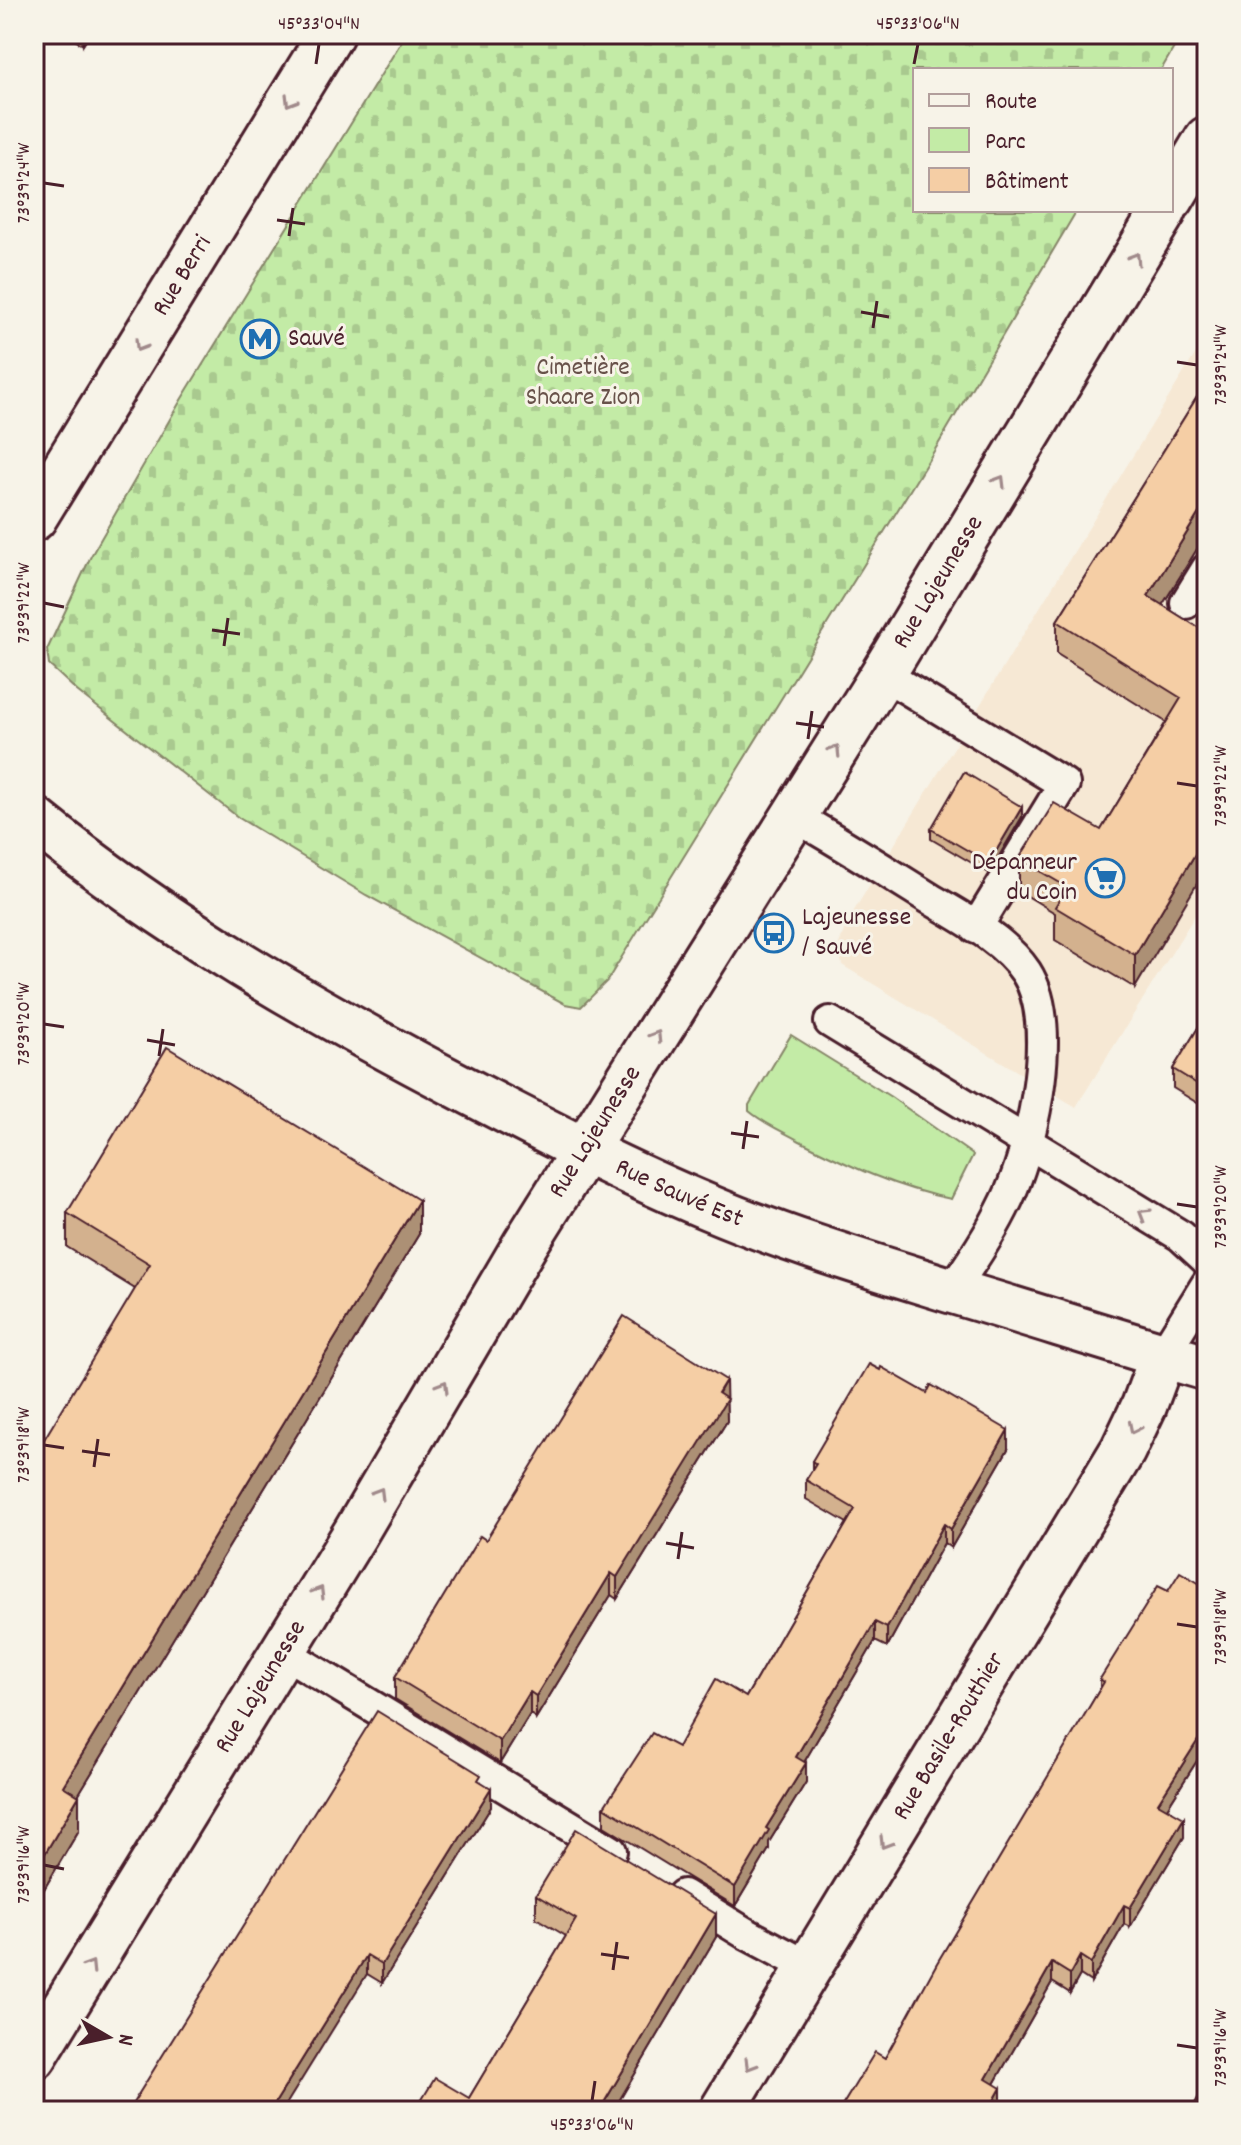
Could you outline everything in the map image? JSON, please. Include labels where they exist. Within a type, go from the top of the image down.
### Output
[{"type":"main road","name":"Rue Berri","points":[[34,518],[331,34]]},
{"type":"main road","points":[[1173,196],[1207,139]]},
{"type":"main road","name":"Rue Lajeunesse","points":[[34,2057],[283,1652],[584,1150],[883,674],[1163,212]]},
{"type":"main road","name":"Rue Sauvé Est","points":[[34,819],[97,869],[270,984],[412,1062],[584,1150],[709,1208],[803,1243],[1207,1368]]},
{"type":"main road","name":"Rue Basile-Routhier","points":[[722,2111],[1123,1450],[1163,1355]]},
{"type":"lane","points":[[1186,603],[1207,569]]},
{"type":"lane","points":[[883,674],[1064,784],[976,928]]},
{"type":"lane","points":[[794,816],[976,928],[1008,952],[1025,970],[1039,997],[1042,1036],[1037,1094],[1027,1144],[1005,1203],[952,1290]]},
{"type":"lane","points":[[830,1022],[1181,1236],[1207,1260]]},
{"type":"lane","points":[[1163,1355],[1207,1284]]},
{"type":"lane","points":[[283,1652],[745,1933],[809,1967]]},
{"type":"shaded area","points":[[1207,335],[1207,896],[1076,1107],[842,965],[838,947],[847,922]]},
{"type":"green space","name":"Cimetière Shaare Zion","points":[[406,34],[1182,34],[1162,68],[913,68],[913,212],[1076,212],[939,443],[607,981],[581,1007],[565,1004],[366,895],[239,818],[77,691],[49,665],[47,650],[91,556],[181,400]]},
{"type":"green space","points":[[791,1035],[891,1097],[973,1155],[951,1199],[911,1189],[853,1167],[773,1127],[749,1111],[749,1105]]},
{"type":"building","points":[[1207,381],[1207,500],[1148,596],[1207,633],[1207,834],[1135,955],[1055,907],[1067,887],[1019,859],[1054,803],[1101,830],[1181,698],[1057,621]]},
{"type":"building","points":[[964,772],[1022,807],[989,863],[931,829]]},
{"type":"building","points":[[1207,1013],[1207,1090],[1173,1069]]},
{"type":"building","points":[[167,1047],[419,1200],[63,1786],[79,1796],[34,1872],[34,1456],[150,1264],[67,1213]]},
{"type":"building","points":[[624,1316],[726,1380],[718,1393],[727,1399],[617,1577],[611,1573],[536,1696],[530,1692],[500,1741],[395,1677],[480,1536],[486,1540]]},
{"type":"building","points":[[869,1364],[880,1370],[881,1367],[927,1393],[931,1385],[1008,1430],[951,1529],[944,1524],[887,1628],[875,1622],[796,1757],[806,1763],[766,1828],[769,1830],[735,1887],[604,1807],[652,1733],[678,1747],[716,1679],[746,1697],[855,1509],[806,1480],[816,1464],[812,1461]]},
{"type":"building","points":[[1180,1572],[1207,1588],[1207,1726],[1158,1803],[1184,1818],[1130,1908],[1124,1905],[1091,1963],[1080,1956],[1070,1974],[1052,1963],[986,2079],[1001,2088],[988,2111],[839,2111],[875,2052],[885,2058],[937,1963],[1104,1682],[1100,1679],[1158,1586],[1168,1591]]},
{"type":"building","points":[[377,1711],[481,1775],[478,1780],[491,1788],[382,1964],[367,1955],[270,2111],[128,2111]]},
{"type":"building","points":[[576,1829],[716,1914],[599,2111],[415,2111],[435,2078],[469,2098],[576,1919],[536,1895]]},
{"type":"building","points":[[1207,2081],[1207,2111],[1191,2111]]},
{"type":"place","name":"Sauvé","points":[[260,339]]},
{"type":"place","name":"Dépanneur du Coin","points":[[1105,878]]},
{"type":"place","name":"Lajeunesse / Sauvé","points":[[774,933]]}]
